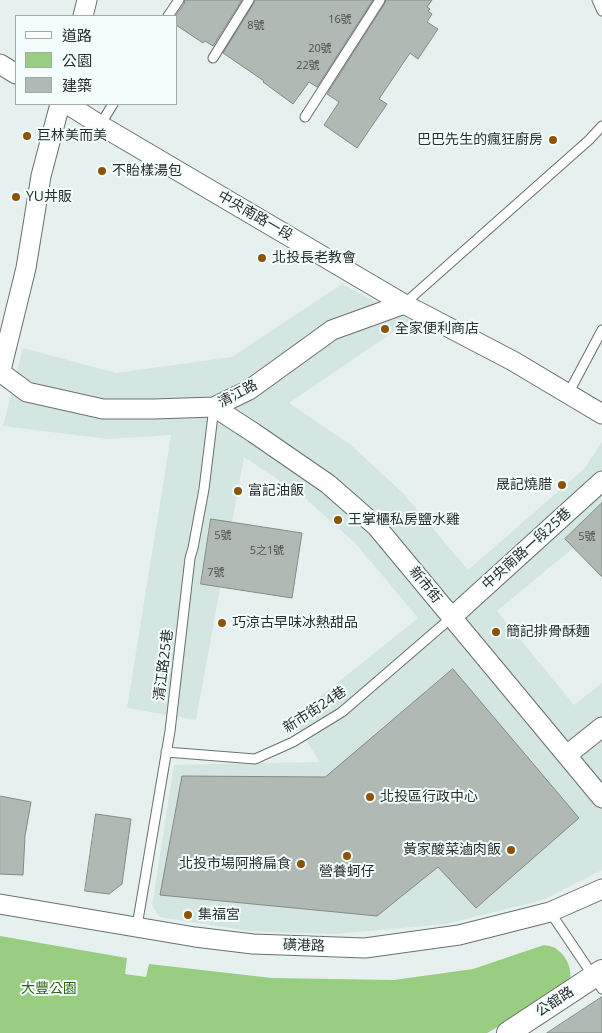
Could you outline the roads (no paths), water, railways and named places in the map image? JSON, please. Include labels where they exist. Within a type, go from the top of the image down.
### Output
[{"type":"street","points":[[83,15],[87,0]]},
{"type":"street","points":[[0,64],[15,73]]},
{"type":"street","points":[[0,372],[26,268],[40,176],[60,105]]},
{"type":"street","name":"中央南路一段","points":[[69,105],[404,304],[513,361],[602,414]]},
{"type":"street","name":"清江路","points":[[0,372],[27,392],[103,409],[214,407],[250,390],[332,330],[404,304]]},
{"type":"street","name":"新市街","points":[[214,407],[254,432],[328,484],[376,526],[602,798]]},
{"type":"street","name":"中央南路一段25巷","points":[[451,618],[602,481]]},
{"type":"street","points":[[567,755],[602,727]]},
{"type":"street","name":"磺港路","points":[[0,904],[195,937],[253,944],[365,948],[459,935],[550,912],[602,889]]},
{"type":"street","name":"公舘路","points":[[508,1033],[599,979]]},
{"type":"lane","points":[[169,15],[179,0]]},
{"type":"lane","points":[[212,58],[249,0]]},
{"type":"lane","points":[[305,117],[380,0]]},
{"type":"lane","points":[[597,0],[602,11]]},
{"type":"lane","points":[[100,125],[112,105]]},
{"type":"lane","points":[[404,304],[589,140],[602,126]]},
{"type":"lane","points":[[568,394],[602,330]]},
{"type":"lane","name":"清江路25巷","points":[[137,926],[170,731],[190,558],[204,489],[214,407]]},
{"type":"lane","name":"新市街24巷","points":[[166,752],[255,758],[293,742],[342,712],[451,618]]},
{"type":"lane","points":[[550,912],[599,979]]},
{"type":"place","name":"巨林美而美","points":[[27,136]]},
{"type":"place","name":"巴巴先生的瘋狂廚房","points":[[553,140]]},
{"type":"place","name":"不貽樣湯包","points":[[102,171]]},
{"type":"place","name":"YU丼販","points":[[16,197]]},
{"type":"place","name":"北投長老教會","points":[[262,258]]},
{"type":"place","name":"全家便利商店","points":[[385,329]]},
{"type":"place","name":"晟記燒腊","points":[[562,485]]},
{"type":"place","name":"富記油飯","points":[[238,491]]},
{"type":"place","name":"王掌櫃私房鹽水雞","points":[[338,520]]},
{"type":"place","name":"巧涼古早味冰熱甜品","points":[[222,623]]},
{"type":"place","name":"簡記排骨酥麵","points":[[496,632]]},
{"type":"place","name":"北投區行政中心","points":[[370,797]]},
{"type":"place","name":"黃家酸菜滷肉飯","points":[[511,850]]},
{"type":"place","name":"營養蚵仔","points":[[347,856]]},
{"type":"place","name":"北投市場阿將扁食","points":[[301,864]]},
{"type":"place","name":"集福宮","points":[[188,915]]},
{"type":"park label","name":"大豐公園","points":[[49,989]]}]
